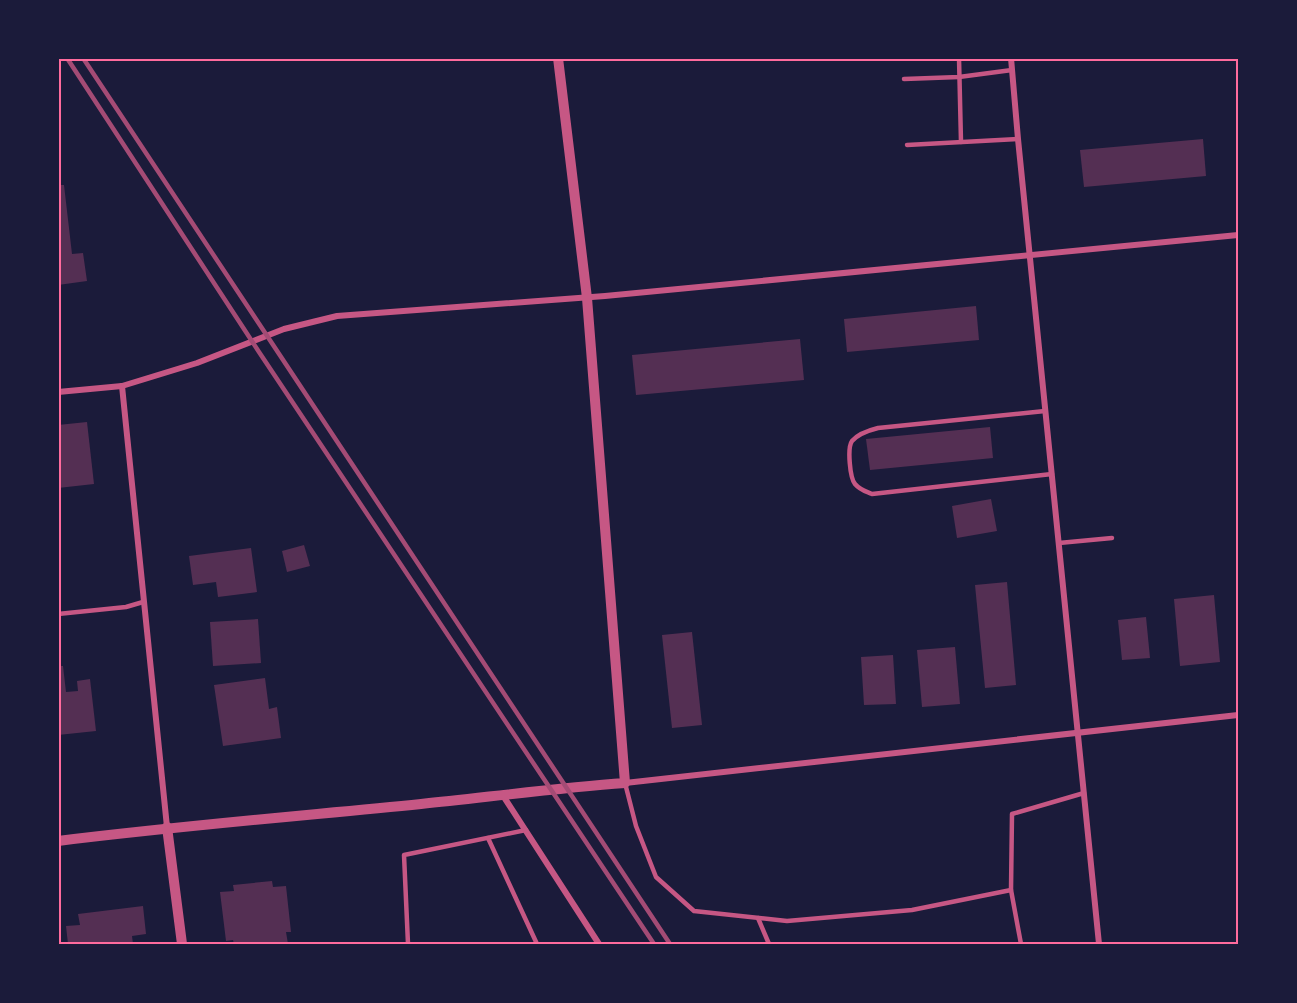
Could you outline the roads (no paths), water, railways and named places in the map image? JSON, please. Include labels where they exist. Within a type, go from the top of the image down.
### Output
[{"type":"street","points":[[558,58],[587,298],[625,783]]},
{"type":"street","points":[[1011,58],[1100,945]]},
{"type":"street","points":[[58,392],[122,386],[197,363],[284,329],[337,316],[587,298],[1239,235]]},
{"type":"street","points":[[122,386],[167,827],[182,945]]},
{"type":"street","points":[[58,841],[167,827],[625,783],[1239,715]]},
{"type":"street","points":[[502,794],[599,945]]},
{"type":"lane","points":[[959,58],[961,142]]},
{"type":"lane","points":[[904,79],[959,77],[1012,70]]},
{"type":"lane","points":[[907,145],[1018,139]]},
{"type":"lane","points":[[1045,411],[879,428],[866,432],[852,441],[849,448],[850,463],[853,482],[860,490],[872,494],[1052,474]]},
{"type":"lane","points":[[1059,543],[1112,538]]},
{"type":"lane","points":[[58,614],[126,607],[143,602]]},
{"type":"lane","points":[[625,783],[636,826],[656,877],[694,911],[787,921],[912,910],[1011,890]]},
{"type":"lane","points":[[1021,945],[1011,890],[1012,814],[1084,793]]},
{"type":"lane","points":[[408,945],[404,855],[526,830]]},
{"type":"lane","points":[[488,838],[537,945]]},
{"type":"lane","points":[[758,918],[769,945]]},
{"type":"railway","points":[[67,58],[259,352],[654,944]]},
{"type":"railway","points":[[83,58],[670,944]]}]
